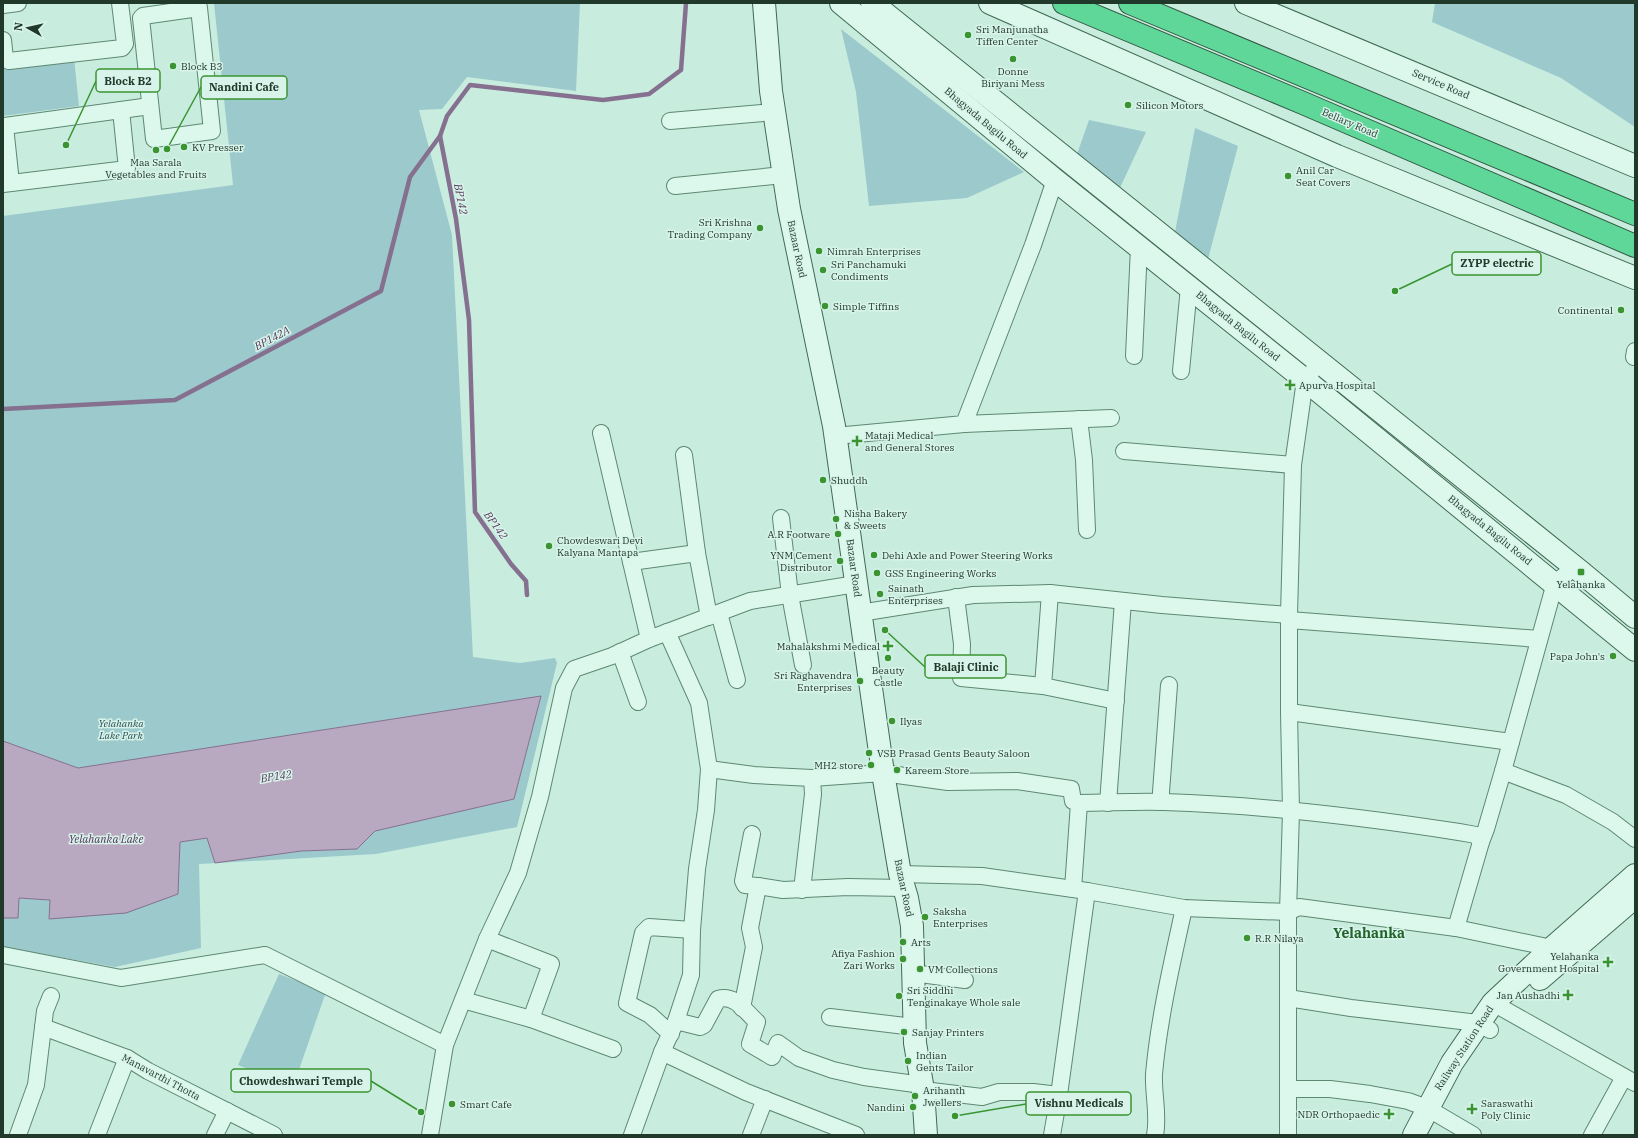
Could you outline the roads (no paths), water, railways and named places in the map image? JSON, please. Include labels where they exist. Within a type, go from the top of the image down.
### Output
[{"type":"highway","name":"Bellary Road","points":[[1064,3],[1303,103],[1635,246]]},
{"type":"highway","points":[[1130,3],[1635,214]]},
{"type":"main road","name":"Bazaar Road","points":[[764,3],[770,91],[783,175],[835,436],[883,773],[902,881],[912,926],[914,1043],[923,1088],[926,1135]]},
{"type":"main road","name":"Bhagyada Bagilu Road","points":[[841,3],[1055,180],[1305,380],[1635,650]]},
{"type":"main road","points":[[872,3],[1575,567],[1635,617]]},
{"type":"main road","points":[[990,3],[1337,156],[1635,278]]},
{"type":"main road","name":"Service Road","points":[[1246,3],[1635,166]]},
{"type":"main road","name":"Railway Station Road","points":[[1430,1135],[1433,1112],[1452,1063],[1484,1027],[1499,1006],[1558,953],[1635,875]]},
{"type":"main road","name":"Railway Station Road","points":[[1558,953],[1635,897]]},
{"type":"main road","name":"Railway Station Road","points":[[1414,1135],[1433,1112]]},
{"type":"street","points":[[3,5],[18,3]]},
{"type":"street","points":[[3,40],[5,59],[9,60],[122,48],[125,44],[120,3]]},
{"type":"street","points":[[199,6],[212,131],[154,139],[141,18],[143,16],[199,6]]},
{"type":"street","points":[[121,110],[127,169],[7,183],[4,126],[150,106]]},
{"type":"street","points":[[670,121],[774,112]]},
{"type":"street","points":[[675,186],[783,175]]},
{"type":"street","points":[[964,424],[1033,245],[1055,180]]},
{"type":"street","points":[[1134,356],[1139,247]]},
{"type":"street","points":[[1181,372],[1189,287]]},
{"type":"street","points":[[1288,1135],[1288,912],[1291,811],[1289,618],[1293,465],[1305,380],[1320,363]]},
{"type":"street","points":[[835,436],[964,424],[1111,418]]},
{"type":"street","points":[[1079,419],[1084,460],[1087,530]]},
{"type":"street","points":[[601,433],[649,640]]},
{"type":"street","points":[[1124,451],[1293,465]]},
{"type":"street","points":[[684,455],[697,553],[714,615],[737,680]]},
{"type":"street","points":[[781,518],[790,595],[803,665]]},
{"type":"street","points":[[631,562],[697,553]]},
{"type":"street","points":[[1456,928],[1503,771],[1555,583],[1575,567]]},
{"type":"street","points":[[430,1135],[445,1045],[487,939],[518,873],[540,797],[564,688],[574,668],[620,652],[667,632],[750,601],[856,584]]},
{"type":"street","points":[[860,613],[930,603],[956,597],[1050,593],[1289,618],[1539,640]]},
{"type":"street","points":[[1043,686],[1050,593]]},
{"type":"street","points":[[956,597],[962,644],[961,678],[1043,686],[1116,701]]},
{"type":"street","points":[[1108,803],[1123,601]]},
{"type":"street","points":[[632,1135],[662,1052],[674,1027],[691,975],[692,930],[697,869],[706,810],[709,769],[699,703],[667,632]]},
{"type":"street","points":[[620,652],[638,702]]},
{"type":"street","points":[[1161,802],[1169,685]]},
{"type":"street","points":[[1289,712],[1511,742]]},
{"type":"street","points":[[709,769],[754,775],[812,778],[883,773],[948,782],[1017,781],[1071,789],[1073,801],[1079,803],[1161,802],[1344,816],[1476,835],[1481,842]]},
{"type":"street","points":[[1503,771],[1566,795],[1613,822],[1635,839]]},
{"type":"street","points":[[802,890],[813,794],[812,778]]},
{"type":"street","points":[[1052,1135],[1059,1095],[1080,890],[1079,803]]},
{"type":"street","points":[[752,834],[743,881],[745,885],[783,890],[802,890],[902,881],[982,876],[1080,890],[1184,908],[1288,912],[1299,907],[1456,928],[1558,953]]},
{"type":"street","points":[[742,1008],[754,947],[750,928],[758,886]]},
{"type":"street","points":[[1155,1135],[1154,1076],[1159,1035],[1165,994],[1184,908]]},
{"type":"street","points":[[692,930],[649,927],[643,933],[627,1003],[674,1027],[700,1027],[704,1025],[718,999],[731,999],[739,1003],[742,1008],[757,1022],[750,1044],[772,1057],[778,1043],[799,1058],[833,1070],[923,1088],[982,1097],[999,1092],[1033,1092],[1059,1095]]},
{"type":"street","points":[[487,939],[551,964],[531,1019]]},
{"type":"street","points":[[3,955],[121,978],[265,954],[445,1045]]},
{"type":"street","points":[[913,973],[965,980]]},
{"type":"street","points":[[18,1135],[36,1085],[45,1011],[51,996]]},
{"type":"street","points":[[1288,998],[1484,1027]]},
{"type":"street","points":[[463,1000],[531,1019],[613,1049]]},
{"type":"street","points":[[1499,1006],[1630,1080],[1592,1135]]},
{"type":"street","points":[[830,1017],[914,1027]]},
{"type":"street","name":"Manavarthi Thotta","points":[[43,1027],[127,1058],[148,1071],[274,1135]]},
{"type":"street","points":[[662,1052],[765,1100],[856,1135]]},
{"type":"street","points":[[97,1135],[127,1058]]},
{"type":"street","points":[[1288,1089],[1323,1089],[1370,1094],[1408,1101],[1433,1112],[1473,1135]]},
{"type":"street","points":[[751,1135],[765,1100]]},
{"type":"street","points":[[215,1135],[226,1111]]},
{"type":"water","name":"Yelahanka Lake","points":[[541,696],[514,799],[375,831],[357,849],[301,851],[215,863],[207,838],[180,842],[178,894],[126,913],[49,919],[50,900],[19,898],[18,918],[3,918],[3,741],[78,768]]},
{"type":"waterway","name":"BP142","points":[[527,595],[526,581],[511,564],[475,512],[469,320],[456,219],[440,136],[447,116],[470,85],[603,100],[649,94],[681,70],[686,3]]},
{"type":"waterway","name":"BP142A","points":[[3,409],[175,400],[381,291],[410,177],[440,136]]},
{"type":"place","name":"Sri Manjunatha Tiffen Center","points":[[968,35]]},
{"type":"place","name":"Donne Biriyani Mess","points":[[1013,59]]},
{"type":"place","name":"Block B3","points":[[173,66]]},
{"type":"place","name":"Silicon Motors","points":[[1128,105]]},
{"type":"place","name":"Block B2","points":[[66,145]]},
{"type":"place","name":"KV Presser","points":[[184,147]]},
{"type":"place","name":"Nandini Cafe","points":[[167,149]]},
{"type":"place","name":"Maa Sarala Vegetables and Fruits","points":[[156,150]]},
{"type":"place","name":"Anil Car Seat Covers","points":[[1288,176]]},
{"type":"place","name":"Sri Krishna Trading Company","points":[[760,228]]},
{"type":"place","name":"Nimrah Enterprises","points":[[819,251]]},
{"type":"place","name":"Sri Panchamuki Condiments","points":[[823,270]]},
{"type":"place","name":"ZYPP electric","points":[[1395,291]]},
{"type":"place","name":"Simple Tiffins","points":[[825,306]]},
{"type":"place","name":"Continental","points":[[1621,310]]},
{"type":"place","name":"Apurva Hospital","points":[[1290,385]]},
{"type":"place","name":"Mataji Medical and General Stores","points":[[857,441]]},
{"type":"place","name":"Shuddh","points":[[823,480]]},
{"type":"place","name":"Nisha Bakery & Sweets","points":[[836,519]]},
{"type":"place","name":"A.R Footware","points":[[838,534]]},
{"type":"place","name":"Chowdeswari Devi Kalyana Mantapa","points":[[549,546]]},
{"type":"place","name":"Dehi Axle and Power Steering Works","points":[[874,555]]},
{"type":"place","name":"YNM Cement Distributor","points":[[840,561]]},
{"type":"place","name":"Yelahanka","points":[[1581,572]]},
{"type":"place","name":"GSS Engineering Works","points":[[877,573]]},
{"type":"place","name":"Sainath Enterprises","points":[[880,594]]},
{"type":"place","name":"Balaji Clinic","points":[[885,630]]},
{"type":"place","name":"Mahalakshmi Medical","points":[[888,646]]},
{"type":"place","name":"Papa John's","points":[[1613,656]]},
{"type":"place","name":"Beauty Castle","points":[[888,658]]},
{"type":"place","name":"Sri Raghavendra Enterprises","points":[[860,681]]},
{"type":"place","name":"Ilyas","points":[[892,721]]},
{"type":"place","name":"VSB Prasad Gents Beauty Saloon","points":[[869,753]]},
{"type":"place","name":"MH2 store","points":[[871,765]]},
{"type":"place","name":"Kareem Store","points":[[897,770]]},
{"type":"place","name":"Saksha Enterprises","points":[[925,917]]},
{"type":"place","name":"R.R Nilaya","points":[[1247,938]]},
{"type":"place","name":"Arts","points":[[903,942]]},
{"type":"place","name":"Afiya Fashion Zari Works","points":[[903,959]]},
{"type":"place","name":"Yelahanka Government Hospital","points":[[1608,962]]},
{"type":"place","name":"VM Collections","points":[[920,969]]},
{"type":"place","name":"Jan Aushadhi","points":[[1568,995]]},
{"type":"place","name":"Sri Siddhi Tenginakaye Whole sale","points":[[899,996]]},
{"type":"place","name":"Sanjay Printers","points":[[904,1032]]},
{"type":"place","name":"Indian Gents Tailor","points":[[908,1061]]},
{"type":"place","name":"Arihanth Jwellers","points":[[915,1096]]},
{"type":"place","name":"Smart Cafe","points":[[452,1104]]},
{"type":"place","name":"Nandini","points":[[913,1107]]},
{"type":"place","name":"Saraswathi Poly Clinic","points":[[1472,1109]]},
{"type":"place","name":"Chowdeshwari Temple","points":[[421,1112]]},
{"type":"place","name":"NDR Orthopaedic","points":[[1389,1114]]},
{"type":"place","name":"Vishnu Medicals","points":[[955,1116]]},
{"type":"district","name":"Yelahanka","points":[[1369,933]]},
{"type":"park label","name":"Yelahanka Lake Park","points":[[121,728]]}]
